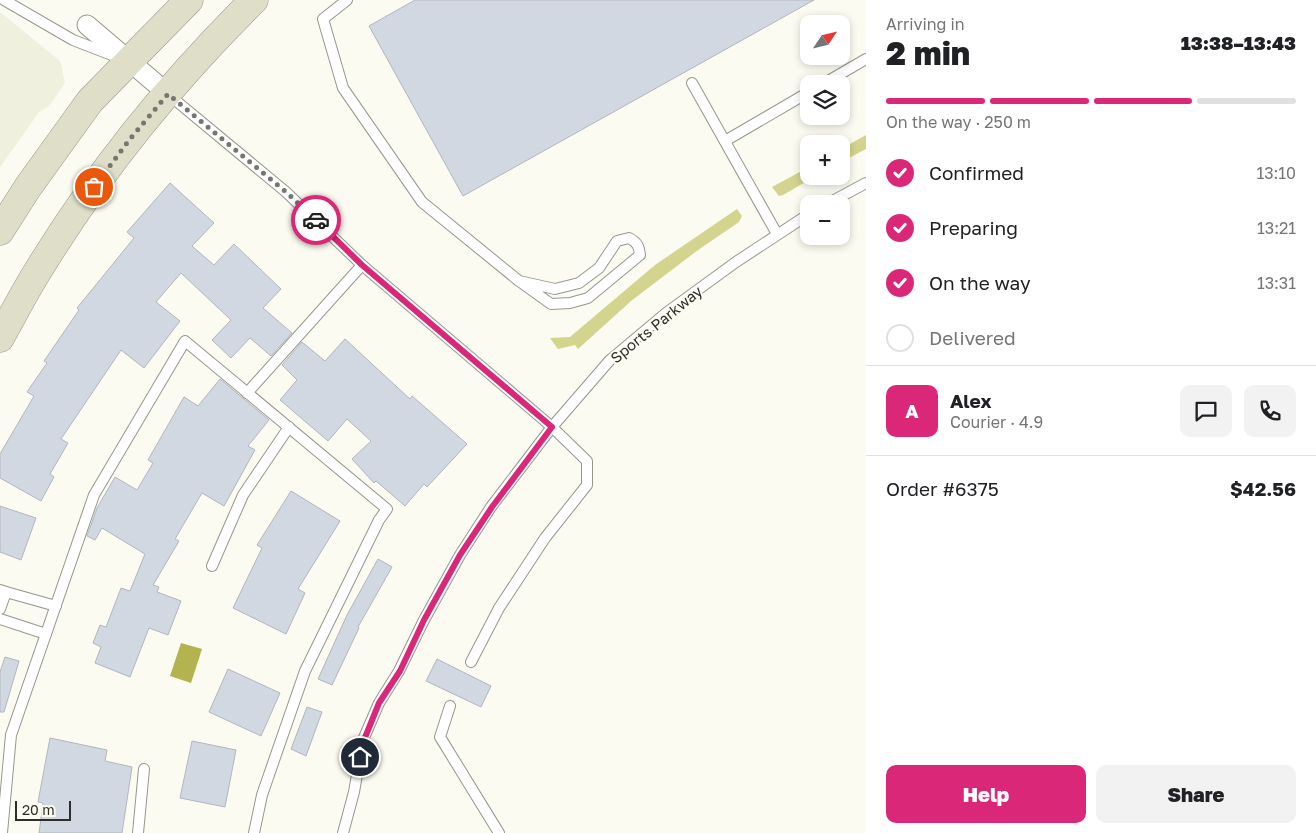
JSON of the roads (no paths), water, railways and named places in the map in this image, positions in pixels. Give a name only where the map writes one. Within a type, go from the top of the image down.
[{"type":"main road","points":[[0,231],[28,187],[90,101],[189,0]]},
{"type":"main road","points":[[0,338],[56,241],[130,139],[224,30],[254,0]]},
{"type":"street","points":[[87,24],[168,94]]},
{"type":"lane","points":[[4,0],[73,40],[130,61]]},
{"type":"lane","points":[[347,0],[323,20],[344,88],[422,202],[518,281],[551,304],[570,303],[588,298],[640,255],[639,247],[629,238],[617,242],[599,268],[579,283],[555,289],[518,281]]},
{"type":"lane","points":[[838,75],[866,59]]},
{"type":"lane","points":[[692,83],[777,234]]},
{"type":"lane","points":[[168,94],[286,192],[362,265],[552,427],[587,461],[587,485],[545,538],[499,608],[471,662]]},
{"type":"lane","points":[[725,142],[800,97]]},
{"type":"lane","points":[[844,195],[866,183]]},
{"type":"lane","name":"Sports Parkway","points":[[342,833],[354,792],[364,740],[379,703],[400,671],[424,620],[460,555],[492,507],[552,427],[610,360],[666,313],[800,220]]},
{"type":"lane","points":[[247,392],[362,265]]},
{"type":"lane","points":[[2,833],[11,735],[94,495],[185,341],[388,509],[379,520],[305,671],[262,795],[254,833]]},
{"type":"lane","points":[[212,566],[244,495],[288,427]]},
{"type":"lane","points":[[0,609],[3,591],[56,606]]},
{"type":"lane","points":[[0,619],[46,634]]},
{"type":"lane","points":[[450,706],[440,738],[499,833]]},
{"type":"lane","points":[[138,833],[144,769]]}]
